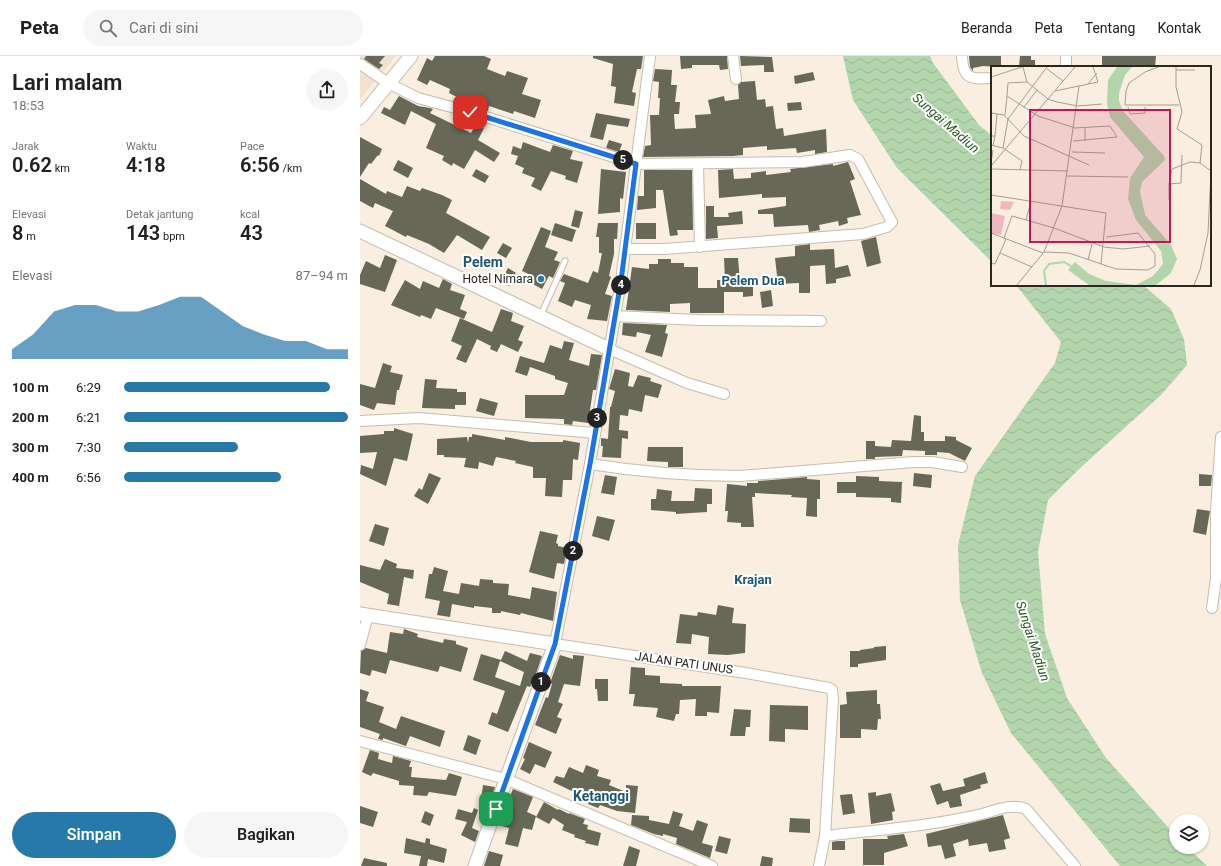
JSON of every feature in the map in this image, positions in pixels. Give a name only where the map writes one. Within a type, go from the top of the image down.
[{"type":"street","points":[[360,118],[411,56]]},
{"type":"street","points":[[475,866],[555,644],[590,464],[626,249],[650,56]]},
{"type":"street","points":[[733,56],[736,79]]},
{"type":"street","points":[[962,56],[962,68],[968,76],[973,79],[991,78]]},
{"type":"street","points":[[360,64],[388,83],[418,98],[470,112],[636,164],[803,162],[850,155],[858,159],[892,222],[887,227],[862,234],[700,247],[626,249]]},
{"type":"street","points":[[698,164],[700,247]]},
{"type":"street","points":[[360,232],[609,349],[687,383],[724,394]]},
{"type":"street","points":[[615,316],[698,320],[821,321]]},
{"type":"street","points":[[360,421],[418,418],[594,433]]},
{"type":"street","points":[[1212,608],[1216,578],[1221,437]]},
{"type":"street","points":[[590,464],[684,475],[713,476],[740,476],[914,462],[932,462],[962,467]]},
{"type":"street","points":[[360,645],[364,614]]},
{"type":"street","name":"JALAN PATI UNUS","points":[[364,614],[515,634],[555,644],[746,672],[829,688],[832,690],[834,698],[825,836],[819,866]]},
{"type":"street","points":[[360,741],[506,779],[712,866]]},
{"type":"street","points":[[825,836],[909,827],[969,817],[1018,806],[1026,809],[1075,866]]},
{"type":"lane","points":[[540,316],[565,261]]},
{"type":"shaded area","points":[[360,56],[396,56],[360,99]]},
{"type":"water","name":"Sungai Madiun","points":[[843,56],[930,56],[933,63],[979,125],[991,135],[991,261],[897,168],[853,100]]},
{"type":"water","name":"Sungai Madiun","points":[[1017,286],[1144,286],[1171,309],[1184,339],[1187,365],[1161,395],[1079,469],[1048,500],[1038,552],[1045,634],[1067,698],[1106,758],[1169,828],[1169,854],[1194,854],[1207,866],[1120,866],[1011,733],[982,673],[960,600],[958,545],[975,476],[1055,363],[1061,342]]},
{"type":"building","points":[[366,56],[385,56],[379,63],[383,65],[379,69],[364,59]]},
{"type":"building","points":[[435,56],[484,56],[491,59],[487,69],[505,76],[507,71],[528,78],[522,94],[541,100],[535,118],[514,111],[513,114],[489,106],[488,111],[476,107],[449,93],[450,89],[430,80],[427,85],[417,80],[427,58],[432,61]]},
{"type":"building","points":[[593,56],[643,56],[641,69],[637,69],[632,92],[636,93],[634,106],[614,103],[616,87],[611,86],[613,64],[593,58]]},
{"type":"building","points":[[680,56],[727,56],[728,69],[720,70],[719,65],[692,65],[692,68],[681,69]]},
{"type":"building","points":[[740,56],[772,57],[774,72],[764,72],[764,65],[741,66]]},
{"type":"building","points":[[969,56],[1001,56],[1001,66],[983,66],[973,68],[973,71],[970,67]]},
{"type":"building","points":[[1020,56],[1031,56],[1031,60],[1035,60],[1035,66],[1019,66]]},
{"type":"building","points":[[1102,56],[1156,56],[1155,66],[1102,66]]},
{"type":"building","points":[[655,69],[672,70],[671,85],[677,85],[675,102],[680,102],[679,114],[674,114],[675,129],[696,128],[695,115],[711,114],[708,100],[724,96],[725,101],[739,99],[738,85],[741,82],[755,81],[757,100],[765,99],[766,107],[773,106],[776,129],[783,128],[784,136],[826,129],[827,152],[815,154],[815,150],[797,153],[796,148],[767,150],[767,146],[743,148],[743,155],[733,156],[643,157],[645,146],[651,145],[650,115],[659,115],[659,82],[653,81]]},
{"type":"building","points":[[813,72],[815,80],[795,84],[794,76]]},
{"type":"building","points":[[399,96],[418,106],[433,109],[430,113],[471,133],[476,124],[484,128],[478,140],[500,153],[494,162],[475,150],[464,169],[453,163],[452,166],[442,160],[444,156],[426,148],[436,124],[411,111],[405,125],[381,113],[384,107],[390,110]]},
{"type":"building","points":[[801,102],[802,110],[788,111],[787,103]]},
{"type":"building","points":[[596,113],[630,119],[628,127],[607,124],[603,140],[590,137]]},
{"type":"building","points":[[360,137],[382,149],[379,156],[378,155],[371,164],[369,163],[360,177]]},
{"type":"building","points":[[609,140],[622,144],[619,152],[606,148]]},
{"type":"building","points":[[523,142],[550,152],[553,145],[573,151],[570,159],[583,162],[577,183],[565,179],[566,176],[551,171],[541,191],[531,186],[535,178],[522,173],[524,168],[515,164],[518,156],[511,154],[513,146],[521,149]]},
{"type":"building","points":[[398,160],[413,168],[408,178],[393,170]]},
{"type":"building","points":[[848,162],[855,179],[850,181],[861,215],[847,218],[848,223],[839,226],[838,221],[819,225],[820,230],[809,232],[808,225],[774,227],[773,214],[758,214],[758,210],[786,206],[786,197],[762,198],[762,194],[719,198],[718,170],[733,169],[734,179],[751,178],[751,173],[766,171],[766,175],[791,172],[790,169],[833,164],[833,166]]},
{"type":"building","points":[[476,169],[489,176],[485,183],[472,176]]},
{"type":"building","points":[[601,169],[626,172],[623,199],[620,198],[620,212],[598,214]]},
{"type":"building","points":[[644,170],[692,170],[693,230],[677,230],[678,235],[670,236],[663,190],[656,190],[656,208],[637,210],[638,196],[644,196]]},
{"type":"building","points":[[360,179],[386,194],[387,191],[402,197],[407,186],[420,191],[422,188],[442,195],[452,200],[446,213],[490,237],[482,250],[457,235],[444,253],[429,244],[407,235],[406,237],[385,226],[393,211],[375,203],[373,208],[360,201]]},
{"type":"building","points":[[706,206],[714,206],[714,217],[729,217],[728,213],[742,211],[743,224],[717,226],[718,238],[706,239]]},
{"type":"building","points":[[575,210],[583,212],[579,228],[571,226]]},
{"type":"building","points":[[555,223],[576,230],[572,242],[551,235]]},
{"type":"building","points":[[598,223],[618,223],[617,239],[614,239],[614,254],[609,276],[611,277],[605,294],[612,296],[607,321],[587,319],[591,305],[575,300],[572,307],[558,301],[565,283],[560,281],[564,274],[588,283],[593,271],[598,273],[602,253],[599,253],[599,237],[596,237]]},
{"type":"building","points":[[636,223],[656,223],[656,239],[636,239]]},
{"type":"building","points":[[541,227],[551,231],[545,247],[558,252],[554,260],[560,262],[553,278],[549,276],[542,289],[529,282],[533,276],[522,271]]},
{"type":"building","points":[[876,237],[881,263],[867,267],[861,241]]},
{"type":"building","points":[[503,243],[512,248],[506,258],[497,253]]},
{"type":"building","points":[[810,244],[810,250],[834,249],[835,268],[848,265],[851,276],[836,279],[836,283],[826,284],[825,265],[810,266],[810,293],[799,293],[799,283],[778,284],[775,258],[795,256],[795,246]]},
{"type":"building","points":[[385,255],[397,260],[385,292],[360,284],[360,275],[366,261],[380,268]]},
{"type":"building","points":[[724,258],[738,258],[740,282],[753,282],[753,296],[743,297],[743,292],[724,292],[724,313],[690,313],[690,303],[670,304],[670,312],[626,310],[632,267],[649,269],[649,264],[658,264],[658,259],[671,259],[671,263],[684,263],[684,267],[698,267],[698,288],[717,288],[717,280],[725,280]]},
{"type":"building","points":[[508,268],[516,273],[509,286],[501,281]]},
{"type":"building","points":[[443,279],[452,284],[450,290],[465,295],[460,309],[467,312],[464,319],[436,308],[431,319],[421,315],[420,317],[391,305],[405,280],[420,289],[423,281],[439,288]]},
{"type":"building","points":[[771,290],[773,306],[762,308],[760,292]]},
{"type":"building","points":[[501,309],[513,313],[511,321],[524,326],[518,340],[523,342],[518,352],[501,344],[497,352],[490,349],[491,346],[477,339],[466,363],[456,359],[462,346],[451,341],[460,318],[492,332]]},
{"type":"building","points":[[623,323],[667,325],[665,333],[668,334],[662,357],[645,352],[651,335],[637,332],[636,337],[622,335]]},
{"type":"building","points":[[564,341],[574,343],[569,360],[589,366],[591,354],[602,355],[596,390],[593,390],[588,423],[573,421],[572,425],[564,424],[564,419],[525,418],[525,395],[564,395],[568,383],[555,379],[555,376],[530,367],[527,376],[515,372],[520,356],[544,363],[550,345],[562,349]]},
{"type":"building","points":[[383,363],[392,366],[390,372],[403,375],[399,390],[397,390],[395,405],[377,403],[374,410],[360,405],[360,384],[375,388]]},
{"type":"building","points":[[615,369],[630,373],[628,386],[633,387],[638,375],[651,378],[650,381],[662,385],[658,398],[645,395],[642,412],[629,409],[628,416],[620,415],[619,430],[628,431],[628,439],[622,438],[621,458],[602,457],[603,446],[601,446],[601,438],[608,439],[610,407],[615,391],[609,389]]},
{"type":"building","points":[[425,379],[437,380],[436,388],[457,389],[457,392],[466,392],[466,405],[455,405],[455,409],[422,408]]},
{"type":"building","points":[[480,398],[498,403],[494,416],[476,411]]},
{"type":"building","points":[[914,415],[921,416],[921,432],[924,432],[924,441],[945,441],[945,436],[956,437],[956,440],[972,448],[965,461],[949,453],[937,452],[937,455],[925,455],[925,451],[903,450],[902,456],[875,457],[875,459],[866,459],[866,441],[875,441],[875,446],[891,447],[892,440],[911,441]]},
{"type":"building","points":[[394,428],[413,434],[407,461],[394,458],[386,486],[360,474],[361,465],[373,469],[377,452],[360,453],[360,436],[384,434],[384,431],[394,431]]},
{"type":"building","points":[[472,434],[505,440],[505,437],[531,442],[563,442],[563,440],[580,443],[578,460],[573,459],[572,480],[563,480],[562,497],[545,496],[546,478],[533,478],[533,467],[515,463],[516,461],[496,457],[493,466],[479,462],[478,469],[464,467],[466,458],[444,457],[444,455],[437,455],[437,439],[467,437],[468,443],[469,437],[472,437]]},
{"type":"building","points":[[648,447],[683,447],[683,467],[668,467],[668,462],[647,461]]},
{"type":"building","points":[[429,473],[441,478],[428,504],[414,496],[419,488],[422,490]]},
{"type":"building","points":[[914,473],[932,475],[931,488],[913,486]]},
{"type":"building","points":[[1199,474],[1212,475],[1211,486],[1199,486]]},
{"type":"building","points":[[605,475],[617,477],[614,495],[601,493]]},
{"type":"building","points":[[856,476],[879,477],[879,481],[902,482],[901,503],[891,502],[891,498],[856,497],[856,493],[837,493],[837,482],[856,482]]},
{"type":"building","points":[[807,477],[807,479],[820,480],[820,499],[817,499],[817,517],[806,516],[807,498],[791,497],[792,495],[755,493],[755,497],[752,497],[754,527],[741,527],[741,523],[727,522],[728,511],[725,511],[727,484],[747,486],[747,483],[758,483],[758,481]]},
{"type":"building","points":[[695,488],[712,489],[712,504],[707,504],[707,512],[676,514],[676,512],[651,510],[651,499],[656,499],[657,489],[672,491],[671,501],[694,501]]},
{"type":"building","points":[[1197,509],[1210,511],[1206,535],[1193,532]]},
{"type":"building","points":[[597,516],[615,520],[609,541],[592,536]]},
{"type":"building","points":[[375,524],[389,528],[384,546],[369,541]]},
{"type":"building","points":[[540,531],[558,535],[556,543],[558,546],[567,548],[564,564],[557,563],[554,579],[529,572]]},
{"type":"building","points":[[385,559],[397,564],[396,568],[414,570],[413,579],[404,577],[399,606],[387,604],[389,594],[360,582],[360,565],[380,570]]},
{"type":"building","points":[[434,567],[448,571],[443,591],[459,594],[461,583],[479,586],[480,579],[493,580],[493,583],[509,584],[508,595],[530,599],[532,587],[557,592],[553,621],[521,613],[520,615],[501,611],[501,613],[492,613],[492,608],[474,606],[474,608],[452,604],[450,617],[437,615],[440,601],[425,598],[429,574],[432,574]]},
{"type":"building","points":[[718,605],[734,608],[732,623],[746,624],[745,653],[728,655],[708,654],[709,637],[692,634],[691,644],[676,643],[680,614],[697,616],[698,612],[716,615]]},
{"type":"building","points":[[404,629],[418,634],[417,637],[443,643],[444,639],[456,641],[456,644],[468,648],[461,672],[440,666],[438,672],[390,660],[386,674],[372,670],[370,676],[360,673],[361,651],[366,648],[387,653],[390,632],[403,634]]},
{"type":"building","points":[[886,646],[886,660],[858,664],[858,667],[850,667],[850,651],[860,651],[874,647]]},
{"type":"building","points":[[505,651],[527,661],[530,653],[542,656],[535,677],[530,687],[527,686],[508,732],[488,724],[492,712],[497,714],[505,691],[473,680],[481,654],[501,660]],"holes":[[[500,661],[524,672],[520,686],[495,677]]]},
{"type":"building","points":[[560,655],[573,659],[573,655],[584,656],[580,686],[564,684],[558,702],[563,704],[557,717],[562,719],[556,734],[535,725],[546,697],[548,698],[552,684],[550,683]]},
{"type":"building","points":[[631,667],[645,668],[645,675],[660,676],[660,683],[682,684],[682,686],[721,686],[719,713],[707,712],[707,716],[695,716],[696,699],[680,700],[679,714],[676,714],[674,721],[656,717],[658,708],[633,706],[635,694],[629,694]]},
{"type":"building","points":[[595,679],[608,679],[608,701],[598,701],[597,689],[595,689]]},
{"type":"building","points":[[360,689],[369,692],[366,701],[384,707],[379,722],[396,729],[401,716],[445,731],[440,747],[410,736],[406,746],[383,738],[383,740],[378,739],[380,734],[360,727]]},
{"type":"building","points":[[877,690],[877,704],[880,704],[881,719],[878,719],[877,730],[861,729],[861,738],[840,738],[840,705],[847,704],[846,692]]},
{"type":"building","points":[[770,705],[808,706],[808,730],[785,729],[785,742],[769,741]]},
{"type":"building","points":[[734,709],[751,710],[750,727],[746,727],[745,736],[730,736]]},
{"type":"building","points":[[468,735],[481,740],[476,755],[463,750]]},
{"type":"building","points":[[529,742],[552,752],[545,768],[535,764],[530,774],[520,769],[525,759],[523,758]]},
{"type":"building","points":[[370,750],[379,753],[378,759],[392,763],[393,756],[411,761],[409,767],[412,767],[411,777],[446,780],[449,773],[462,777],[456,796],[429,792],[427,796],[413,795],[414,786],[399,785],[399,781],[373,773],[371,776],[362,772]]},
{"type":"building","points":[[586,765],[599,770],[597,776],[611,780],[609,785],[626,792],[626,785],[638,786],[635,813],[617,811],[600,805],[598,808],[588,804],[589,801],[575,795],[576,793],[553,782],[556,776],[564,778],[569,767],[583,773]]},
{"type":"building","points":[[985,772],[988,783],[980,785],[981,788],[960,795],[962,806],[950,808],[948,801],[937,805],[930,786],[940,783],[943,791],[965,786],[963,779]]},
{"type":"building","points":[[483,785],[495,787],[490,802],[481,801]]},
{"type":"building","points":[[513,789],[533,797],[527,812],[536,816],[532,830],[523,828],[518,847],[505,844],[509,828],[498,825]]},
{"type":"building","points":[[876,792],[876,796],[891,793],[895,811],[892,812],[893,820],[871,824],[868,793]]},
{"type":"building","points":[[852,794],[855,813],[843,815],[840,795]]},
{"type":"building","points":[[544,802],[558,810],[559,809],[585,819],[583,824],[588,825],[587,829],[601,833],[598,846],[585,843],[586,841],[574,837],[575,835],[562,830],[564,825],[553,818],[549,824],[536,817]]},
{"type":"building","points":[[360,806],[378,812],[373,827],[360,823]]},
{"type":"building","points":[[474,808],[478,810],[472,828],[479,831],[475,842],[461,835],[467,822],[455,819],[458,809],[472,813]]},
{"type":"building","points":[[425,811],[434,815],[430,826],[421,822]]},
{"type":"building","points":[[673,811],[683,814],[679,826],[693,831],[697,820],[708,824],[702,843],[713,846],[710,858],[676,844],[677,838],[663,834],[663,836],[654,834],[631,825],[632,815],[649,816],[649,820],[669,824]]},
{"type":"building","points":[[1003,815],[1010,838],[1004,840],[1006,849],[989,852],[987,843],[969,846],[968,839],[953,844],[956,856],[945,859],[941,845],[928,847],[926,834]]},
{"type":"building","points":[[790,818],[810,819],[810,833],[789,832]]},
{"type":"building","points":[[904,834],[908,846],[884,853],[884,865],[863,865],[863,839],[888,839],[887,836]]},
{"type":"building","points":[[719,836],[731,839],[727,854],[715,851]]},
{"type":"building","points":[[406,838],[425,843],[426,838],[430,839],[430,844],[447,849],[444,863],[428,859],[427,866],[419,866],[421,856],[404,853]]},
{"type":"building","points":[[845,841],[845,850],[832,850],[832,842]]},
{"type":"building","points":[[629,846],[640,850],[636,866],[623,866]]},
{"type":"building","points":[[489,851],[503,855],[500,866],[484,866]]},
{"type":"building","points":[[762,856],[773,858],[772,866],[760,866]]},
{"type":"building","points":[[364,858],[387,863],[387,866],[361,866]]},
{"type":"place","name":"Hotel Nimara","points":[[541,279]]},
{"type":"district","name":"Pelem","points":[[483,262]]},
{"type":"district","name":"Pelem Dua","points":[[753,280]]},
{"type":"district","name":"Krajan","points":[[753,579]]},
{"type":"district","name":"Ketanggi","points":[[601,796]]},
{"type":"route","points":[[470,112],[636,164],[621,281],[594,433],[590,464],[555,644],[496,809]]}]
